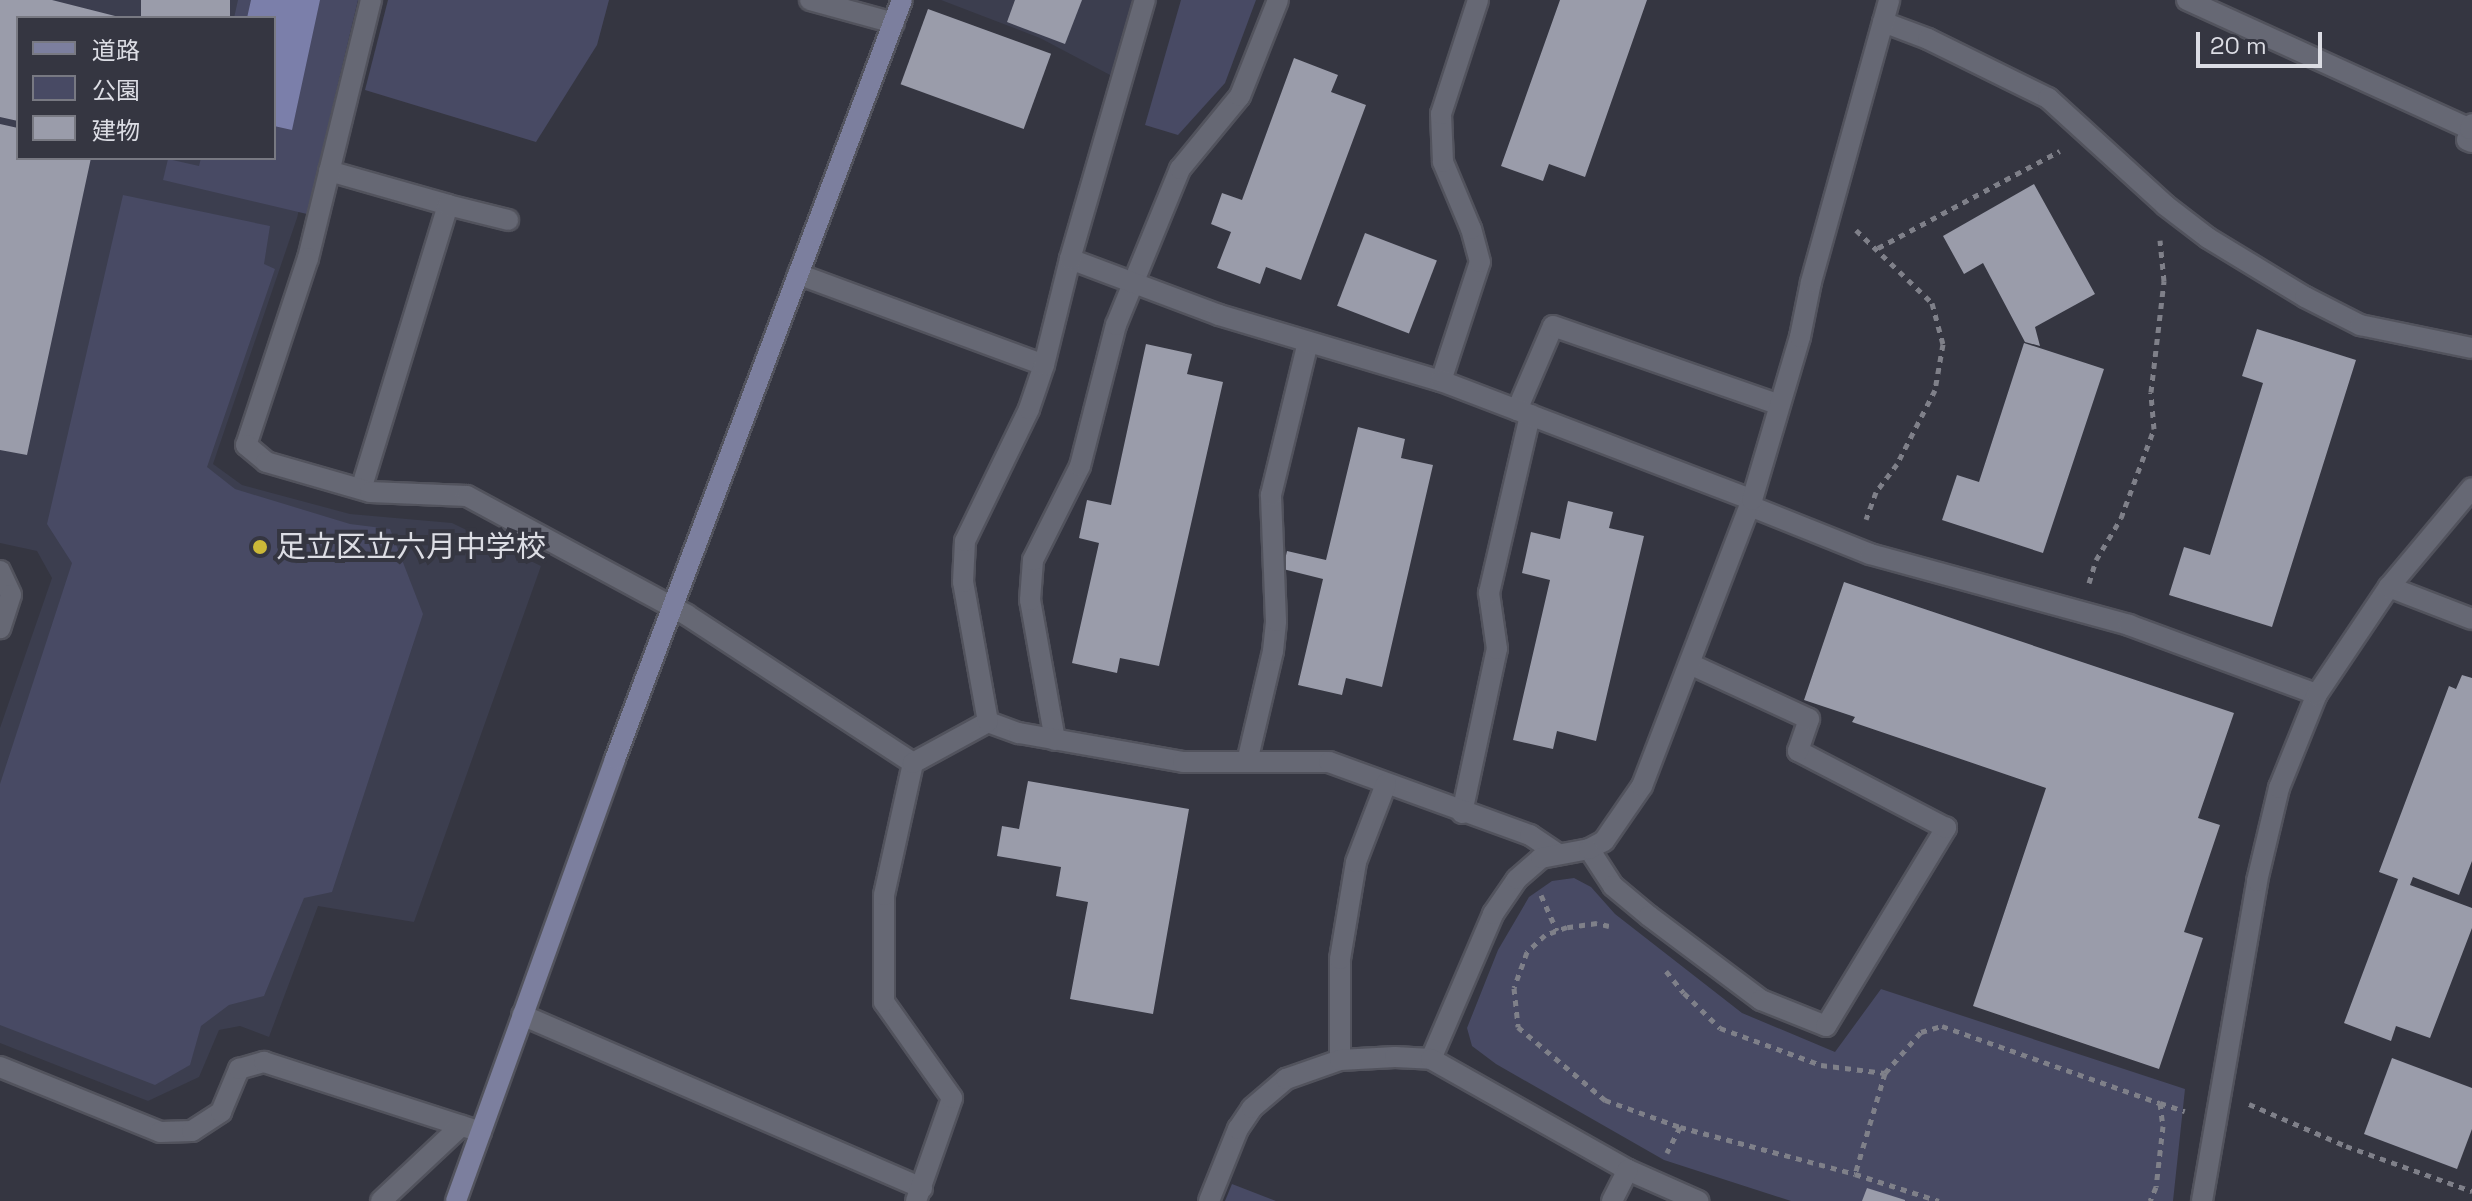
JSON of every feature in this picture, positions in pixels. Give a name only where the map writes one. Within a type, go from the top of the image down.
[{"type":"street","points":[[371,0],[308,258],[246,445],[266,462],[361,489],[467,496],[673,607],[913,763]]},
{"type":"street","points":[[810,0],[894,23]]},
{"type":"street","points":[[456,1201],[471,1129],[522,1015],[902,0]]},
{"type":"street","points":[[988,722],[963,582],[965,541],[1029,409],[1044,365],[1070,259],[1145,0]]},
{"type":"street","points":[[1055,740],[1030,600],[1029,576],[1033,560],[1088,444],[1116,325],[1180,169],[1240,96],[1278,0]]},
{"type":"street","points":[[1441,381],[1480,262],[1471,229],[1443,162],[1441,114],[1478,0]]},
{"type":"street","points":[[1431,1059],[1493,914],[1517,879],[1541,858],[1589,849],[1604,841],[1642,786],[1751,503],[1800,337],[1830,209],[1889,0]]},
{"type":"street","points":[[2187,0],[2471,132]]},
{"type":"street","points":[[1883,22],[1928,39],[2048,98],[2165,205],[2232,253],[2305,297],[2360,325],[2472,348]]},
{"type":"street","points":[[329,171],[508,220]]},
{"type":"street","points":[[361,489],[448,205]]},
{"type":"street","points":[[1070,259],[1219,315],[1441,381],[1751,503],[1854,548],[2081,611],[2317,694]]},
{"type":"street","points":[[798,274],[1044,365]]},
{"type":"street","points":[[1462,813],[1497,649],[1489,593],[1524,412],[1553,326],[1780,405]]},
{"type":"street","points":[[1247,762],[1273,651],[1276,621],[1271,495],[1308,342]]},
{"type":"street","points":[[2202,1201],[2257,881],[2279,788],[2317,694],[2389,587],[2472,488]]},
{"type":"street","points":[[0,571],[11,595],[0,628]]},
{"type":"street","points":[[2389,587],[2472,619]]},
{"type":"street","points":[[1589,849],[1613,886],[1761,1000],[1826,1026],[1946,828],[1798,751],[1809,719],[1690,664]]},
{"type":"street","points":[[522,1015],[919,1194],[952,1098],[884,1002],[884,895],[913,763],[988,722],[1019,733],[1183,762],[1329,762],[1462,813],[1530,835],[1558,854]]},
{"type":"street","points":[[1340,1060],[1340,959],[1356,862],[1386,784]]},
{"type":"street","points":[[1209,1201],[1238,1129],[1252,1108],[1286,1079],[1340,1060],[1431,1059],[1628,1170],[1698,1201]]},
{"type":"street","points":[[0,1067],[160,1132],[192,1131],[221,1112],[239,1069],[264,1062],[471,1129]]},
{"type":"street","points":[[381,1201],[471,1129]]},
{"type":"street","points":[[1612,1201],[1628,1170]]},
{"type":"path","points":[[1878,248],[2070,145]]},
{"type":"path","points":[[2081,611],[2096,560],[2121,518],[2154,429],[2151,392],[2164,281],[2159,247],[2165,205]]},
{"type":"path","points":[[1830,209],[1878,248],[1932,303],[1943,344],[1935,390],[1897,464],[1876,492],[1854,548]]},
{"type":"path","points":[[1538,887],[1557,931]]},
{"type":"path","points":[[1855,1174],[1885,1073]]},
{"type":"path","points":[[2160,1103],[2196,1114]]},
{"type":"path","points":[[2246,1103],[2346,1146],[2472,1191]]},
{"type":"path","points":[[1680,1127],[1855,1174],[1939,1201]]},
{"type":"shaded area","name":"足立区立六月中学校","points":[[0,0],[351,0],[297,218],[213,464],[242,485],[350,514],[452,523],[541,566],[414,922],[318,906],[269,1037],[240,1026],[219,1030],[199,1077],[148,1101],[0,1043],[0,728],[52,578],[37,551],[0,543]]},
{"type":"shaded area","points":[[251,0],[320,0],[292,130],[276,126],[276,16],[247,16]]},
{"type":"shaded area","points":[[941,0],[1134,0],[1112,76],[1040,38]]},
{"type":"green space","points":[[238,0],[358,0],[307,214],[163,180],[168,160],[199,166],[200,160],[276,160],[276,16],[234,16]]},
{"type":"green space","points":[[388,0],[609,0],[597,45],[536,142],[365,90]]},
{"type":"green space","points":[[1181,0],[1256,0],[1225,83],[1178,135],[1145,125]]},
{"type":"green space","name":"足立区立六月中学校","points":[[123,195],[270,226],[264,264],[275,269],[207,467],[235,489],[350,524],[390,529],[423,614],[332,892],[304,898],[264,996],[229,1005],[201,1026],[190,1065],[155,1085],[0,1025],[0,784],[72,563],[47,524]]},
{"type":"green space","points":[[1574,878],[1591,887],[1615,914],[1742,1013],[1835,1052],[1881,989],[2185,1089],[2173,1201],[1791,1201],[1664,1160],[1496,1064],[1472,1046],[1467,1028],[1498,950],[1529,897],[1552,881]]},
{"type":"green space","points":[[1232,1184],[1276,1201],[1225,1201]]},
{"type":"building","points":[[0,0],[52,0],[115,16],[16,16],[16,121],[0,117]]},
{"type":"building","points":[[141,0],[230,0],[230,16],[141,16]]},
{"type":"building","points":[[1015,0],[1082,0],[1065,44],[1007,22]]},
{"type":"building","points":[[1560,0],[1647,0],[1585,177],[1549,164],[1543,181],[1501,166]]},
{"type":"building","points":[[928,9],[1051,54],[1024,129],[901,84]]},
{"type":"building","points":[[1294,58],[1338,75],[1331,92],[1366,105],[1301,280],[1266,267],[1260,284],[1217,268],[1231,232],[1211,224],[1222,193],[1242,200]]},
{"type":"building","points":[[0,124],[16,128],[16,160],[91,160],[27,455],[0,450]]},
{"type":"building","points":[[2034,184],[2095,294],[2035,327],[2040,346],[2025,342],[1983,263],[1964,274],[1943,236]]},
{"type":"building","points":[[1365,233],[1437,261],[1409,333],[1337,306]]},
{"type":"building","points":[[2257,329],[2356,360],[2272,627],[2169,595],[2184,547],[2210,555],[2263,383],[2242,376]]},
{"type":"building","points":[[2024,343],[2104,369],[2043,553],[1942,520],[1957,475],[1979,482]]},
{"type":"building","points":[[1146,344],[1192,354],[1187,374],[1223,382],[1159,666],[1120,658],[1117,673],[1072,663],[1099,543],[1079,538],[1087,500],[1111,505]]},
{"type":"building","points":[[1358,427],[1405,439],[1401,458],[1433,465],[1382,687],[1346,678],[1342,695],[1298,685],[1323,579],[1283,569],[1287,551],[1326,560]]},
{"type":"building","points":[[1568,501],[1613,512],[1609,528],[1644,536],[1596,741],[1557,731],[1553,749],[1513,740],[1550,580],[1522,573],[1531,532],[1560,539]]},
{"type":"building","points":[[1844,582],[2234,713],[2198,818],[2220,825],[2184,932],[2203,938],[2159,1069],[1973,1006],[2046,788],[1852,722],[1855,717],[1804,700]]},
{"type":"building","points":[[2462,675],[2472,678],[2472,861],[2459,895],[2413,877],[2410,885],[2472,908],[2472,928],[2430,1038],[2396,1026],[2391,1041],[2344,1023],[2398,879],[2379,872],[2449,686],[2456,689]]},
{"type":"building","points":[[1028,781],[1189,809],[1153,1014],[1070,999],[1088,902],[1056,896],[1061,867],[997,856],[1002,826],[1019,829]]},
{"type":"building","points":[[2392,1058],[2472,1088],[2472,1129],[2457,1169],[2364,1134]]},
{"type":"building","points":[[1867,1188],[1905,1200],[1905,1201],[1862,1201]]},
{"type":"place","name":"足立区立六月中学校","points":[[260,547]]}]
